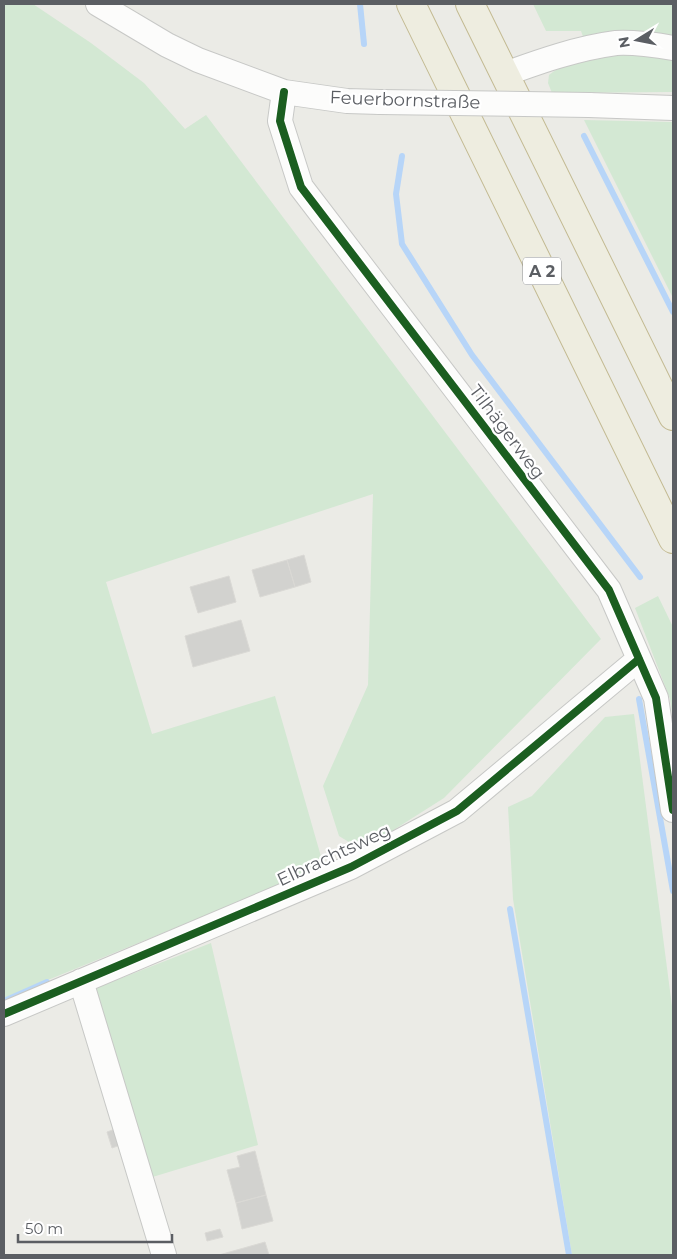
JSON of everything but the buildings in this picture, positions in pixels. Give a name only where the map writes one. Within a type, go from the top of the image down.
[{"type":"highway","name":"A 2","points":[[411,4],[673,538]]},
{"type":"highway","points":[[470,4],[673,416]]},
{"type":"street","name":"Feuerbornstraße","points":[[98,4],[167,45],[198,60],[284,92],[347,101],[673,108]]},
{"type":"street","points":[[505,74],[564,54],[617,43],[660,45],[673,48]]},
{"type":"street","name":"Tilhägerweg","points":[[284,92],[280,122],[301,187],[609,590],[656,698],[673,810]]},
{"type":"street","name":"Elbrachtsweg","points":[[4,1014],[351,867],[457,811],[639,659]]},
{"type":"street","points":[[81,981],[164,1255]]},
{"type":"green space","points":[[4,4],[33,4],[91,43],[144,83],[185,129],[206,115],[601,639],[444,798],[362,850],[339,836],[323,786],[368,685],[373,494],[106,582],[152,734],[275,696],[324,867],[4,998]]},
{"type":"green space","points":[[533,4],[673,4],[673,92],[552,93],[548,83],[549,75],[563,67],[591,59],[581,31],[546,31]]},
{"type":"green space","points":[[584,120],[673,122],[673,298]]},
{"type":"green space","points":[[658,596],[673,627],[673,720],[670,699],[635,608]]},
{"type":"green space","points":[[634,714],[673,1014],[673,1255],[572,1255],[513,899],[508,807],[532,796],[605,717]]},
{"type":"green space","points":[[211,943],[258,1145],[146,1179],[91,990]]},
{"type":"waterway","points":[[360,4],[364,44]]},
{"type":"waterway","points":[[584,136],[673,312]]},
{"type":"waterway","points":[[402,156],[396,194],[402,244],[472,355],[640,577]]},
{"type":"waterway","points":[[639,699],[673,891]]},
{"type":"waterway","points":[[510,909],[569,1255]]},
{"type":"waterway","points":[[4,1001],[47,982]]},
{"type":"cycle path","points":[[284,92],[280,121],[301,187],[609,590],[656,698],[673,810]]},
{"type":"cycle path","points":[[4,1014],[351,867],[457,811],[639,659]]}]
